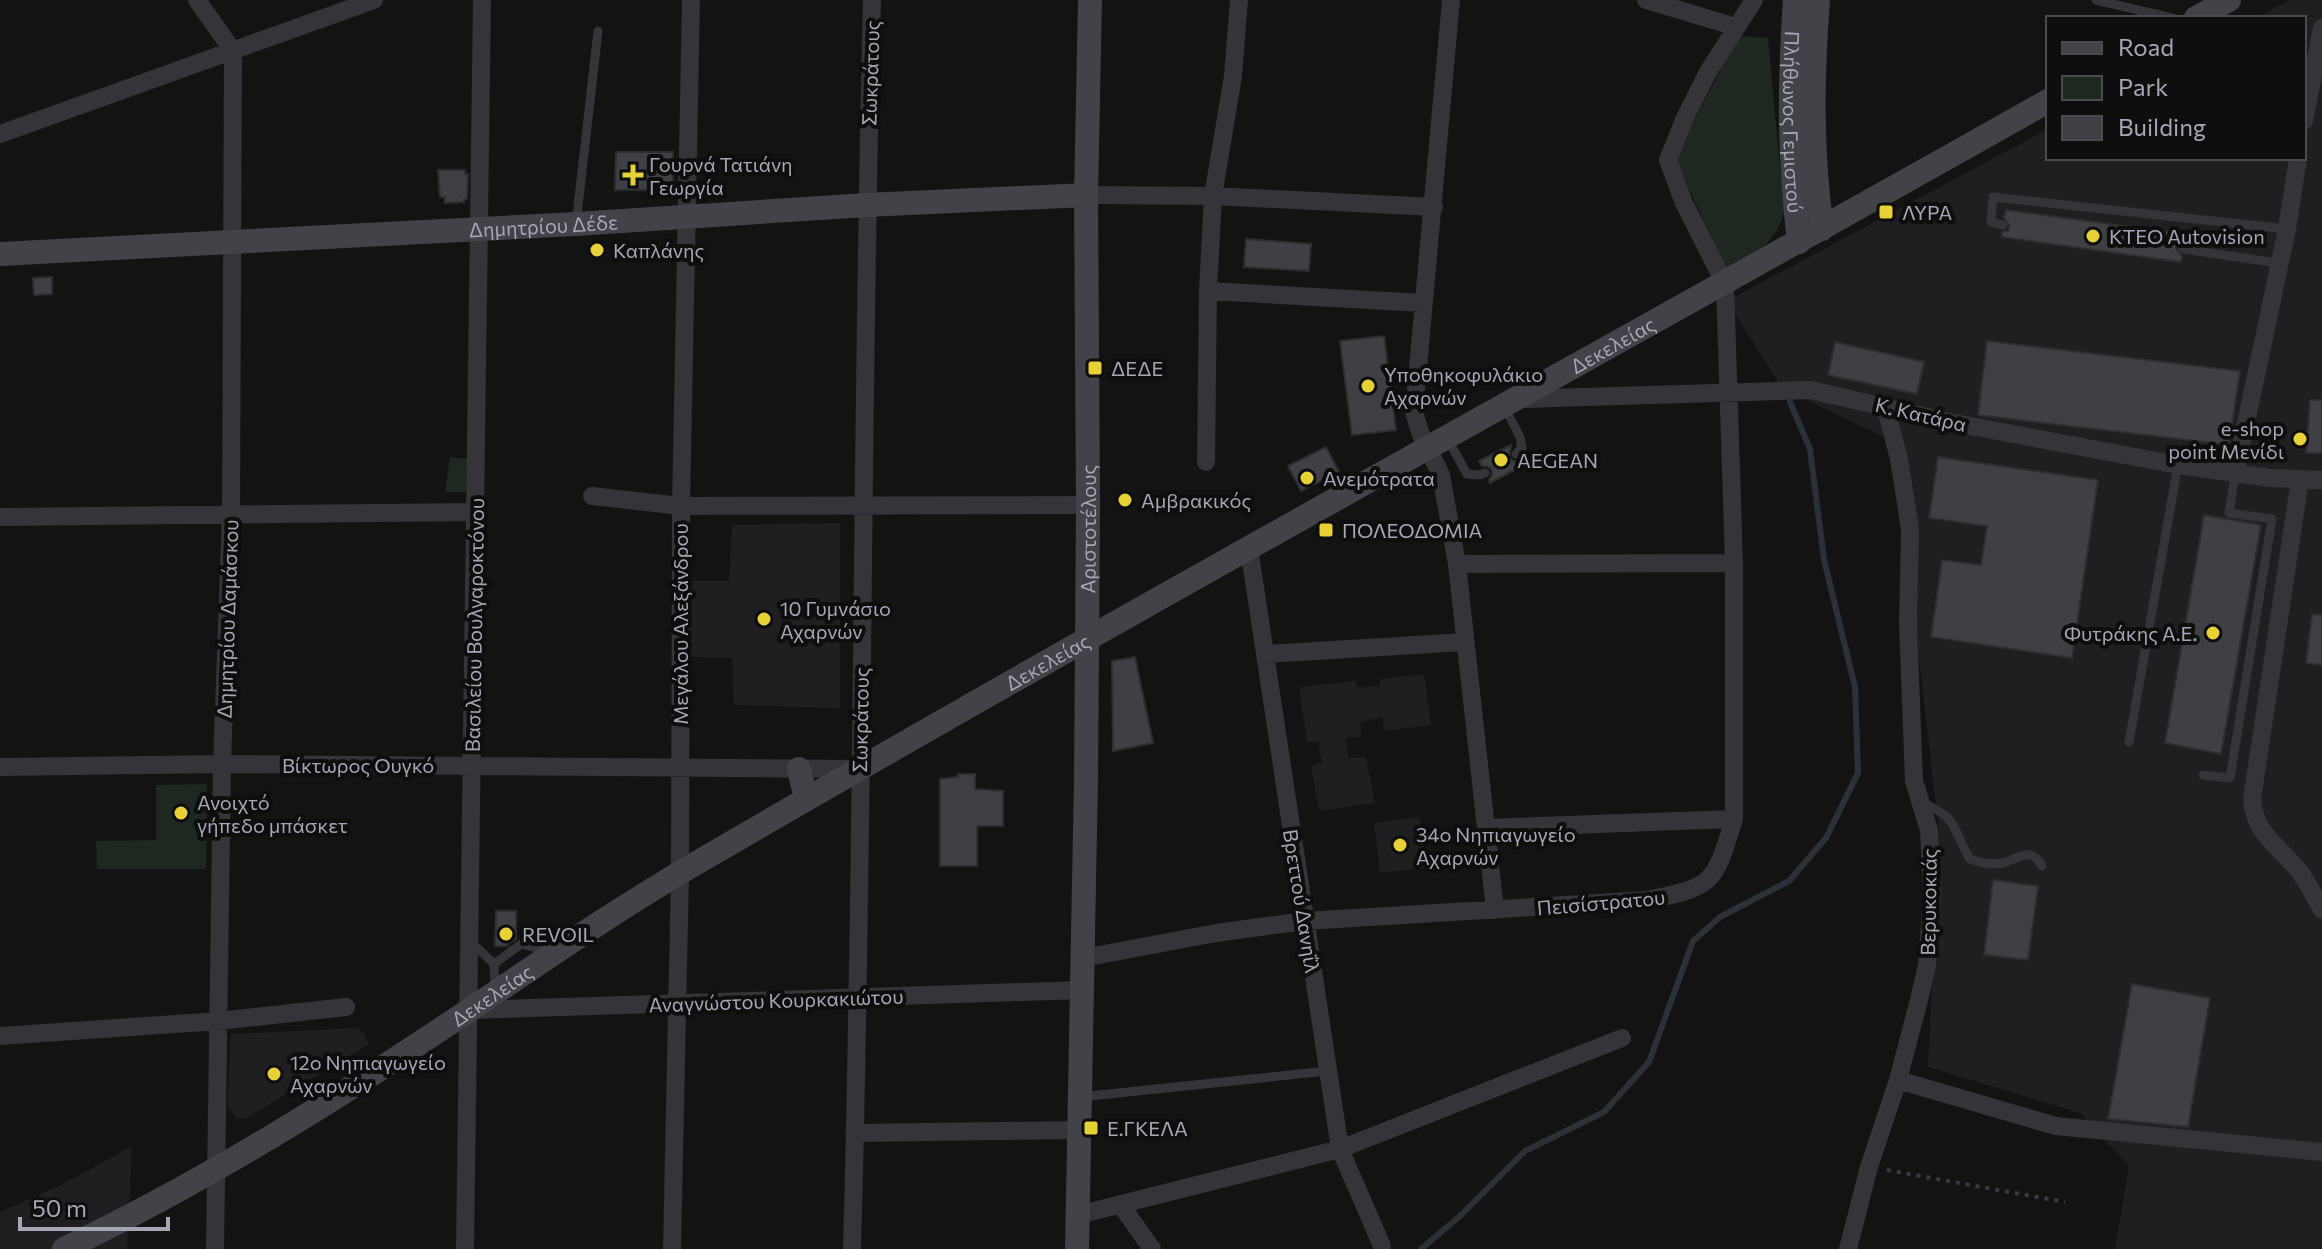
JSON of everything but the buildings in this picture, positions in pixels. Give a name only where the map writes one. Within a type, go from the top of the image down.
[{"type":"street","points":[[197,0],[233,51]]},
{"type":"street","points":[[0,134],[374,0]]},
{"type":"street","name":"Βασιλείου Βουλγαροκτόνου","points":[[465,1249],[482,0]]},
{"type":"street","name":"Μεγάλου Αλεξάνδρου","points":[[672,1249],[691,0]]},
{"type":"street","name":"Σωκράτους","points":[[852,1249],[866,205],[872,0]]},
{"type":"street","name":"Αριστοτέλους","points":[[1077,1249],[1087,638],[1086,195],[1090,0]]},
{"type":"street","points":[[1206,462],[1208,291],[1213,196],[1233,76],[1239,0]]},
{"type":"street","points":[[1451,0],[1414,412],[1420,432],[1438,443],[1457,564],[1495,910]]},
{"type":"street","points":[[1646,0],[1736,27]]},
{"type":"street","points":[[1725,284],[1684,203],[1668,160],[1708,72],[1754,0]]},
{"type":"street","name":"Πλήθωνος Γεμιστού","points":[[1795,0],[1789,110],[1792,183],[1799,242]]},
{"type":"street","name":"Πλήθωνος Γεμιστού","points":[[1818,0],[1811,110],[1815,182],[1822,229]]},
{"type":"street","points":[[2200,16],[2229,0]]},
{"type":"street","points":[[2306,111],[2322,28]]},
{"type":"street","name":"Δημητρίου Δαμάσκου","points":[[215,1249],[222,764],[231,513],[233,51]]},
{"type":"street","name":"Δεκελείας","points":[[64,1249],[279,1133],[469,1010],[552,952],[806,799],[1087,638],[2046,102]]},
{"type":"street","points":[[2235,475],[2287,229],[2298,160]]},
{"type":"street","points":[[1086,195],[1213,196],[1434,207]]},
{"type":"street","name":"Δημητρίου Δέδε","points":[[0,254],[1086,195]]},
{"type":"street","name":"Πεισίστρατου","points":[[1083,958],[1216,933],[1305,921],[1647,900],[1694,891],[1710,879],[1723,853],[1734,819],[1734,563],[1725,284]]},
{"type":"street","points":[[1208,291],[1423,303]]},
{"type":"street","name":"Κ. Κατάρα","points":[[1511,402],[1811,390],[1944,421],[2178,465],[2235,475],[2322,480]]},
{"type":"street","name":"Βερυκοκιάς","points":[[1848,1249],[1869,1167],[1898,1080],[1927,965],[1932,896],[1929,830],[1914,781],[1908,623],[1910,529],[1899,459],[1885,405]]},
{"type":"street","points":[[2300,479],[2252,799],[2253,814],[2261,832],[2301,874],[2322,910]]},
{"type":"street","points":[[592,496],[681,506],[1088,505]]},
{"type":"street","points":[[0,517],[476,512]]},
{"type":"street","name":"Βρεττού Δανηΐλ","points":[[1249,548],[1340,1149],[1382,1246]]},
{"type":"street","points":[[1457,564],[1734,563]]},
{"type":"street","points":[[1266,654],[1464,642]]},
{"type":"street","name":"Βίκτωρος Ουγκό","points":[[0,767],[222,764],[860,769]]},
{"type":"street","points":[[799,769],[806,799]]},
{"type":"street","points":[[1486,828],[1734,819]]},
{"type":"street","name":"Αναγνώστου Κουρκακιώτου","points":[[469,1010],[1083,990]]},
{"type":"street","points":[[0,1036],[219,1021],[346,1007]]},
{"type":"street","points":[[1078,1215],[1340,1149],[1622,1038]]},
{"type":"street","points":[[1898,1080],[2056,1126],[2322,1152]]},
{"type":"street","points":[[855,1133],[1080,1130]]},
{"type":"street","points":[[1121,1205],[1152,1249]]},
{"type":"lane","points":[[2096,0],[2164,16]]},
{"type":"lane","points":[[576,224],[598,31]]},
{"type":"lane","points":[[2003,225],[1991,222],[1993,197],[2287,229]]},
{"type":"lane","points":[[2183,249],[2278,263]]},
{"type":"lane","points":[[1511,402],[1522,448],[1516,454]]},
{"type":"lane","points":[[1438,443],[1467,474],[1485,473]]},
{"type":"lane","points":[[2129,742],[2178,465]]},
{"type":"lane","points":[[2203,775],[2230,778],[2272,519],[2229,513],[2235,475]]},
{"type":"lane","points":[[1920,802],[1941,811],[1953,822],[1970,859],[1986,865],[2006,862],[2029,853],[2037,857],[2042,866]]},
{"type":"lane","points":[[470,941],[494,964],[495,992]]},
{"type":"lane","points":[[494,964],[521,944],[552,952]]},
{"type":"lane","points":[[1080,1097],[1328,1071]]},
{"type":"path","points":[[1869,1167],[2065,1202]]},
{"type":"shaded area","points":[[2289,0],[2322,0],[2322,1249],[2115,1249],[2129,1166],[2080,1113],[1928,1067],[1939,831],[1894,442],[1782,388],[1727,301],[2046,130],[2046,160],[2306,160],[2306,16],[2260,16]]},
{"type":"shaded area","name":"10 Γυμνάσιο Αχαρνών","points":[[840,523],[840,708],[734,705],[732,658],[688,657],[690,581],[729,581],[732,525]]},
{"type":"shaded area","points":[[1424,674],[1431,725],[1385,731],[1382,717],[1360,722],[1361,737],[1345,738],[1349,758],[1366,757],[1375,803],[1319,811],[1311,767],[1322,762],[1318,742],[1307,742],[1299,687],[1355,681],[1358,688],[1380,685],[1380,679]]},
{"type":"shaded area","name":"34o Νηπιαγωγείο Αχαρνών","points":[[1420,817],[1426,868],[1380,873],[1374,823]]},
{"type":"shaded area","name":"12ο Νηπιαγωγείο Αχαρνών","points":[[357,1028],[364,1033],[369,1044],[245,1119],[237,1119],[227,1105],[231,1034]]},
{"type":"shaded area","points":[[132,1146],[127,1249],[0,1249],[0,1212],[61,1185]]},
{"type":"green space","points":[[1738,36],[1768,38],[1784,211],[1770,241],[1755,254],[1726,270],[1675,158]]},
{"type":"green space","points":[[450,457],[468,459],[468,492],[445,492]]},
{"type":"green space","name":"Ανοιχτό γήπεδο μπάσκετ","points":[[207,784],[206,869],[97,869],[96,841],[156,840],[156,785]]},
{"type":"waterway","points":[[1421,1249],[1460,1216],[1525,1151],[1604,1112],[1649,1062],[1693,941],[1720,917],[1789,881],[1826,838],[1858,773],[1855,687],[1824,560],[1810,449],[1790,402]]},
{"type":"place","name":"Γουρνά Τατιάνη Γεωργία","points":[[633,175]]},
{"type":"place","name":"ΛΥΡΑ","points":[[1886,212]]},
{"type":"place","name":"ΚΤΕΟ Autovision","points":[[2093,236]]},
{"type":"place","name":"Καπλάνης","points":[[597,250]]},
{"type":"place","name":"ΔΕΔΕ","points":[[1095,368]]},
{"type":"place","name":"Υποθηκοφυλάκιο Αχαρνών","points":[[1368,386]]},
{"type":"place","name":"e-shop point Μενίδι","points":[[2300,439]]},
{"type":"place","name":"AEGEAN","points":[[1501,460]]},
{"type":"place","name":"Ανεμότρατα","points":[[1307,478]]},
{"type":"place","name":"Αμβρακικός","points":[[1125,500]]},
{"type":"place","name":"ΠΟΛΕΟΔΟΜΙΑ","points":[[1326,530]]},
{"type":"place","name":"10 Γυμνάσιο Αχαρνών","points":[[764,619]]},
{"type":"place","name":"Φυτράκης Α.Ε.","points":[[2213,633]]},
{"type":"place","name":"Ανοιχτό γήπεδο μπάσκετ","points":[[181,813]]},
{"type":"place","name":"34o Νηπιαγωγείο Αχαρνών","points":[[1400,845]]},
{"type":"place","name":"REVOIL","points":[[506,934]]},
{"type":"place","name":"12ο Νηπιαγωγείο Αχαρνών","points":[[274,1074]]},
{"type":"place","name":"Ε.ΓΚΕΛΑ","points":[[1091,1128]]}]
